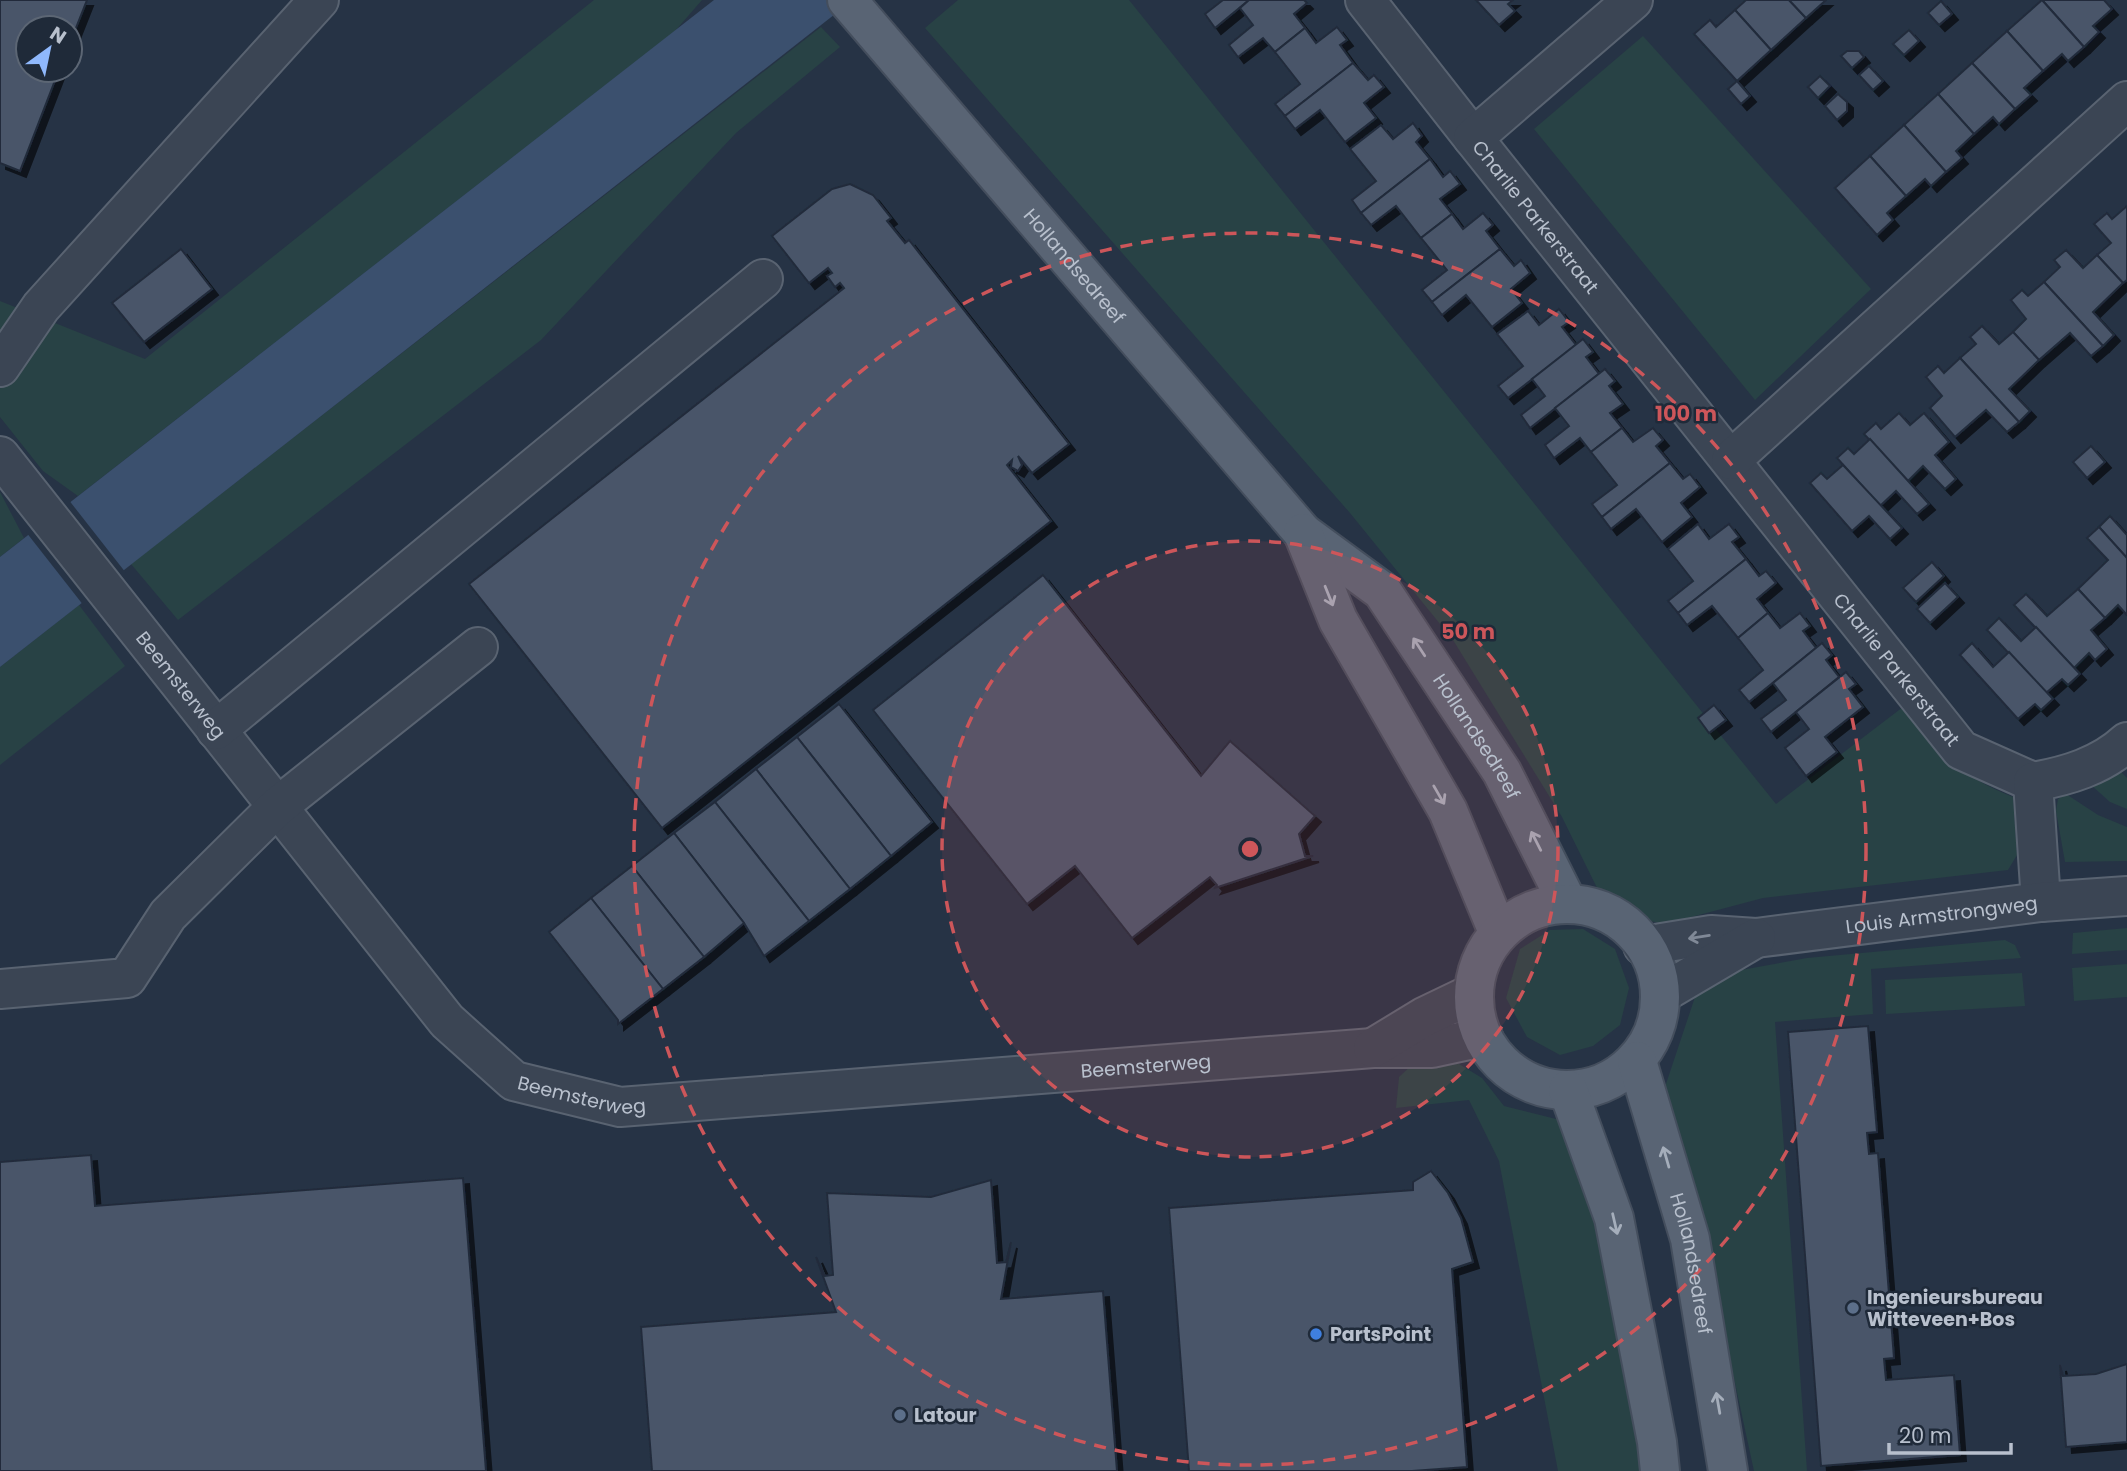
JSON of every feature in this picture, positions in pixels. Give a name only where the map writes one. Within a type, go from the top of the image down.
[{"type":"main road","name":"Hollandsedreef","points":[[847,0],[1303,533],[1382,591],[1502,772],[1567,902]]},
{"type":"main road","name":"Hollandsedreef","points":[[1303,533],[1338,620],[1448,811],[1498,932]]},
{"type":"main road","points":[[1567,902],[1604,910],[1635,931],[1657,969],[1661,994],[1655,1030],[1637,1061],[1608,1081],[1568,1090],[1536,1085],[1511,1072],[1490,1051],[1477,1023],[1474,993],[1480,960],[1498,932],[1528,911],[1567,902]]},
{"type":"main road","name":"Hollandsedreef","points":[[1637,1061],[1690,1239],[1728,1471]]},
{"type":"main road","points":[[1568,1090],[1614,1218],[1657,1442],[1660,1471]]},
{"type":"street","points":[[0,367],[41,307],[319,0]]},
{"type":"street","points":[[1365,0],[1474,138]]},
{"type":"street","name":"Charlie Parkerstraat","points":[[1633,0],[1474,138],[1961,750],[2033,782]]},
{"type":"street","points":[[1731,460],[2127,101]]},
{"type":"street","points":[[216,730],[763,279]]},
{"type":"street","name":"Beemsterweg","points":[[0,456],[447,1021],[514,1081],[620,1107],[1373,1048],[1432,1048],[1483,1037]]},
{"type":"street","points":[[0,989],[127,978],[168,915],[277,807],[478,647]]},
{"type":"street","points":[[2041,902],[2033,782],[2065,776],[2113,755],[2127,742]]},
{"type":"street","name":"Louis Armstrongweg","points":[[1643,946],[1711,935],[1756,938],[2041,902],[2127,896]]},
{"type":"street","name":"Louis Armstrongweg","points":[[1661,994],[1756,938]]},
{"type":"street","name":"Beemsterweg","points":[[1373,1048],[1424,1017],[1474,993]]},
{"type":"green space","points":[[594,0],[702,0],[675,31],[78,496],[43,471],[0,417],[0,301],[145,359]]},
{"type":"green space","points":[[958,0],[1129,0],[1776,804],[1903,707],[1939,750],[1963,771],[2013,797],[2017,855],[2008,870],[1763,898],[1665,924],[1630,917],[1600,894],[1562,817],[1453,640],[1350,513],[925,28]]},
{"type":"green space","points":[[821,27],[840,47],[736,133],[541,340],[178,620],[131,564]]},
{"type":"green space","points":[[1643,36],[1871,289],[1755,400],[1534,129]]},
{"type":"green space","points":[[0,492],[24,538],[0,557]]},
{"type":"green space","points":[[79,605],[125,666],[0,765],[0,667]]},
{"type":"green space","points":[[2120,771],[2127,778],[2127,809],[2110,802],[2090,784]]},
{"type":"green space","points":[[2066,794],[2098,815],[2127,827],[2127,861],[2065,862],[2056,811],[2058,799]]},
{"type":"green space","points":[[2127,928],[2127,950],[2072,954],[2073,933]]},
{"type":"green space","points":[[1583,929],[1615,949],[1629,988],[1620,1025],[1593,1046],[1560,1055],[1527,1037],[1506,998],[1520,949],[1550,930]]},
{"type":"green space","points":[[2005,940],[2015,945],[2021,958],[1871,969],[1873,1014],[1775,1022],[1807,1471],[1754,1471],[1698,1212],[1664,1090],[1695,997],[1730,972],[1807,958]]},
{"type":"green space","points":[[2127,964],[2127,997],[2074,1001],[2072,968]]},
{"type":"green space","points":[[2022,973],[2025,1006],[1886,1014],[1885,980]]},
{"type":"green space","points":[[1413,1064],[1459,1064],[1482,1078],[1504,1106],[1564,1121],[1593,1201],[1638,1420],[1642,1471],[1558,1471],[1499,1161],[1469,1100],[1396,1108],[1399,1077]]},
{"type":"water","points":[[714,0],[853,0],[0,667],[0,557]]},
{"type":"pier","points":[[68,499],[126,573],[84,606],[26,532]]},
{"type":"building","points":[[0,0],[87,0],[81,14],[14,14],[14,84],[54,84],[20,171],[0,163]]},
{"type":"building","points":[[1223,0],[1249,0],[1215,28],[1205,14]]},
{"type":"building","points":[[1249,0],[1304,0],[1307,3],[1294,14],[1305,28],[1275,52],[1263,38],[1238,57],[1229,45],[1253,25],[1240,8]]},
{"type":"building","points":[[1476,0],[1513,0],[1508,4],[1515,11],[1499,25]]},
{"type":"building","points":[[1746,0],[1789,0],[1806,18],[1771,50],[1735,10]]},
{"type":"building","points":[[1789,0],[1826,0],[1806,18]]},
{"type":"building","points":[[2042,0],[2104,0],[2112,9],[2093,26],[2099,32],[2084,47]]},
{"type":"building","points":[[2042,0],[2084,47],[2068,61],[2062,54],[2043,71],[2007,31]]},
{"type":"building","points":[[1941,1],[1952,14],[1939,25],[1928,13]]},
{"type":"building","points":[[1735,10],[1771,50],[1737,81],[1694,34],[1710,20],[1716,27]]},
{"type":"building","points":[[1337,27],[1347,40],[1340,45],[1353,63],[1285,116],[1275,104],[1300,84],[1275,52],[1305,28],[1316,43]]},
{"type":"building","points":[[1909,30],[1919,41],[1904,55],[1893,44]]},
{"type":"building","points":[[2007,31],[2043,71],[2024,88],[2031,95],[2015,109],[1972,63]]},
{"type":"building","points":[[1847,51],[1859,51],[1864,57],[1852,68],[1841,56]]},
{"type":"building","points":[[1353,63],[1368,80],[1374,75],[1384,87],[1364,103],[1376,118],[1345,142],[1320,110],[1295,129],[1285,116]]},
{"type":"building","points":[[1972,63],[2015,109],[1999,124],[1993,117],[1974,134],[1938,94]]},
{"type":"building","points":[[1869,66],[1883,81],[1873,90],[1859,75]]},
{"type":"building","points":[[1820,76],[1830,86],[1818,98],[1808,87]]},
{"type":"building","points":[[1737,81],[1750,96],[1741,104],[1728,89]]},
{"type":"building","points":[[1838,94],[1847,102],[1847,111],[1837,120],[1825,106]]},
{"type":"building","points":[[1938,94],[1974,134],[1956,151],[1962,158],[1946,172],[1904,125]]},
{"type":"building","points":[[1413,123],[1422,136],[1416,142],[1430,159],[1361,213],[1352,200],[1376,181],[1350,149],[1381,125],[1393,139]]},
{"type":"building","points":[[1904,125],[1946,172],[1931,186],[1925,179],[1906,196],[1870,156]]},
{"type":"building","points":[[1870,156],[1906,196],[1887,213],[1893,220],[1877,235],[1835,188]]},
{"type":"building","points":[[1430,159],[1443,177],[1450,171],[1460,184],[1440,199],[1452,214],[1421,238],[1396,206],[1371,225],[1361,213]]},
{"type":"building","points":[[850,184],[873,195],[891,218],[887,221],[905,243],[909,240],[1069,444],[1032,473],[1018,456],[1022,465],[1018,471],[1011,467],[1012,460],[1007,465],[1051,521],[662,828],[469,584],[844,288],[840,283],[835,287],[827,276],[832,273],[828,268],[809,283],[772,236],[832,189]]},
{"type":"building","points":[[2127,206],[2127,280],[2123,283],[2097,255],[2111,243],[2094,224],[2107,213],[2112,219]]},
{"type":"building","points":[[1483,213],[1493,225],[1486,231],[1500,249],[1432,302],[1422,290],[1447,270],[1421,238],[1452,214],[1463,229]]},
{"type":"building","points":[[181,249],[212,289],[144,342],[112,303]]},
{"type":"building","points":[[1500,249],[1514,266],[1521,260],[1530,273],[1511,289],[1522,303],[1492,327],[1466,295],[1442,315],[1432,302]]},
{"type":"building","points":[[2066,250],[2083,268],[2097,255],[2123,283],[2093,312],[2114,335],[2103,346],[2044,282],[2060,267],[2054,260]]},
{"type":"building","points":[[2044,282],[2103,346],[2091,356],[2070,333],[2039,360],[2013,332],[2026,319],[2011,300],[2022,290],[2028,296]]},
{"type":"building","points":[[1559,309],[1569,322],[1562,327],[1576,345],[1508,398],[1498,386],[1523,366],[1497,334],[1528,311],[1539,325]]},
{"type":"building","points":[[1982,326],[1999,344],[2013,332],[2039,360],[2009,389],[2030,411],[2019,422],[1960,358],[1976,344],[1970,337]]},
{"type":"building","points":[[1583,339],[1593,352],[1586,357],[1599,374],[1530,428],[1521,415],[1545,396],[1532,379]]},
{"type":"building","points":[[1960,358],[2019,422],[2007,432],[1986,410],[1955,437],[1930,408],[1942,396],[1926,377],[1938,366],[1944,373]]},
{"type":"building","points":[[1605,369],[1615,381],[1609,386],[1623,404],[1610,413],[1622,428],[1591,452],[1580,438],[1554,458],[1545,445],[1569,426],[1555,408]]},
{"type":"building","points":[[1899,413],[1910,425],[1924,413],[1949,442],[1935,455],[1956,479],[1945,489],[1923,466],[1908,481],[1864,434],[1876,423],[1881,429]]},
{"type":"building","points":[[1622,428],[1633,442],[1653,428],[1663,440],[1656,446],[1670,463],[1602,517],[1592,504],[1617,485],[1591,452]]},
{"type":"building","points":[[1870,439],[1929,504],[1917,514],[1896,491],[1880,506],[1837,458],[1848,448],[1854,454]]},
{"type":"building","points":[[2091,446],[2105,462],[2087,478],[2073,462]]},
{"type":"building","points":[[1670,463],[1683,479],[1690,474],[1700,487],[1681,503],[1692,517],[1662,542],[1636,509],[1611,529],[1602,517]]},
{"type":"building","points":[[1843,465],[1902,528],[1890,539],[1869,516],[1852,531],[1810,483],[1821,473],[1827,479]]},
{"type":"building","points":[[2110,516],[2127,535],[2127,558],[2099,527]]},
{"type":"building","points":[[1698,524],[1709,539],[1729,524],[1739,537],[1732,542],[1746,559],[1678,613],[1668,601],[1693,581],[1668,549]]},
{"type":"building","points":[[2099,527],[2127,558],[2127,615],[2118,605],[2105,618],[2078,589],[2108,560],[2087,538]]},
{"type":"building","points":[[1746,559],[1759,576],[1766,571],[1776,583],[1757,599],[1768,613],[1738,638],[1712,606],[1687,625],[1678,613]]},
{"type":"building","points":[[1932,562],[1944,576],[1916,602],[1903,588]]},
{"type":"building","points":[[1043,575],[1201,776],[1230,741],[1315,816],[1299,834],[1305,856],[1313,856],[1215,888],[1217,885],[1210,877],[1132,938],[1075,866],[1027,904],[873,710]]},
{"type":"building","points":[[1945,583],[1958,597],[1930,623],[1917,609]]},
{"type":"building","points":[[2078,589],[2105,618],[2091,630],[2107,649],[2095,660],[2089,653],[2074,668],[2014,605],[2026,594],[2047,616]]},
{"type":"building","points":[[1768,613],[1780,628],[1800,613],[1810,626],[1803,631],[1816,648],[1749,702],[1739,690],[1763,670],[1738,638]]},
{"type":"building","points":[[1999,618],[2021,641],[2036,627],[2080,674],[2068,685],[2062,679],[2046,693],[1987,630]]},
{"type":"building","points":[[1822,643],[1832,655],[1826,660],[1839,677],[1771,732],[1761,719],[1786,700],[1773,683]]},
{"type":"building","points":[[1972,643],[1993,667],[2009,652],[2053,699],[2041,710],[2035,704],[2018,719],[1960,655]]},
{"type":"building","points":[[1846,672],[1856,684],[1849,689],[1863,707],[1825,737],[1837,752],[1806,776],[1785,748],[1809,729],[1796,712]]},
{"type":"building","points":[[839,704],[932,822],[891,856],[797,737]]},
{"type":"building","points":[[1714,705],[1726,720],[1709,733],[1698,718]]},
{"type":"building","points":[[797,737],[891,856],[850,889],[756,769]]},
{"type":"building","points":[[756,769],[850,889],[809,921],[715,802]]},
{"type":"building","points":[[715,802],[809,921],[764,956],[744,923],[674,833]]},
{"type":"building","points":[[674,833],[744,923],[704,957],[632,866]]},
{"type":"building","points":[[632,866],[704,957],[663,989],[591,898]]},
{"type":"building","points":[[591,898],[663,989],[618,1024],[618,1020],[549,932]]},
{"type":"building","points":[[1868,1026],[1877,1132],[1867,1133],[1869,1154],[1878,1153],[1894,1358],[1884,1359],[1886,1380],[1954,1375],[1960,1455],[1821,1466],[1788,1032]]},
{"type":"building","points":[[91,1155],[95,1206],[463,1178],[486,1471],[0,1471],[0,1162]]},
{"type":"building","points":[[1431,1171],[1448,1193],[1461,1218],[1473,1262],[1452,1269],[1467,1467],[1412,1471],[1189,1471],[1169,1208],[1413,1190],[1413,1182]]},
{"type":"building","points":[[991,1180],[997,1263],[1006,1262],[1011,1242],[1001,1299],[1103,1291],[1117,1471],[652,1471],[641,1327],[836,1312],[816,1257],[825,1276],[833,1275],[827,1193],[931,1197]]},
{"type":"building","points":[[2127,1364],[2127,1442],[2066,1447],[2060,1365],[2063,1376],[2096,1374]]},
{"type":"place","name":"Ingenieursbureau Witteveen+Bos","points":[[1853,1308]]},
{"type":"place","name":"PartsPoint","points":[[1316,1334]]},
{"type":"place","name":"Latour","points":[[900,1415]]}]
